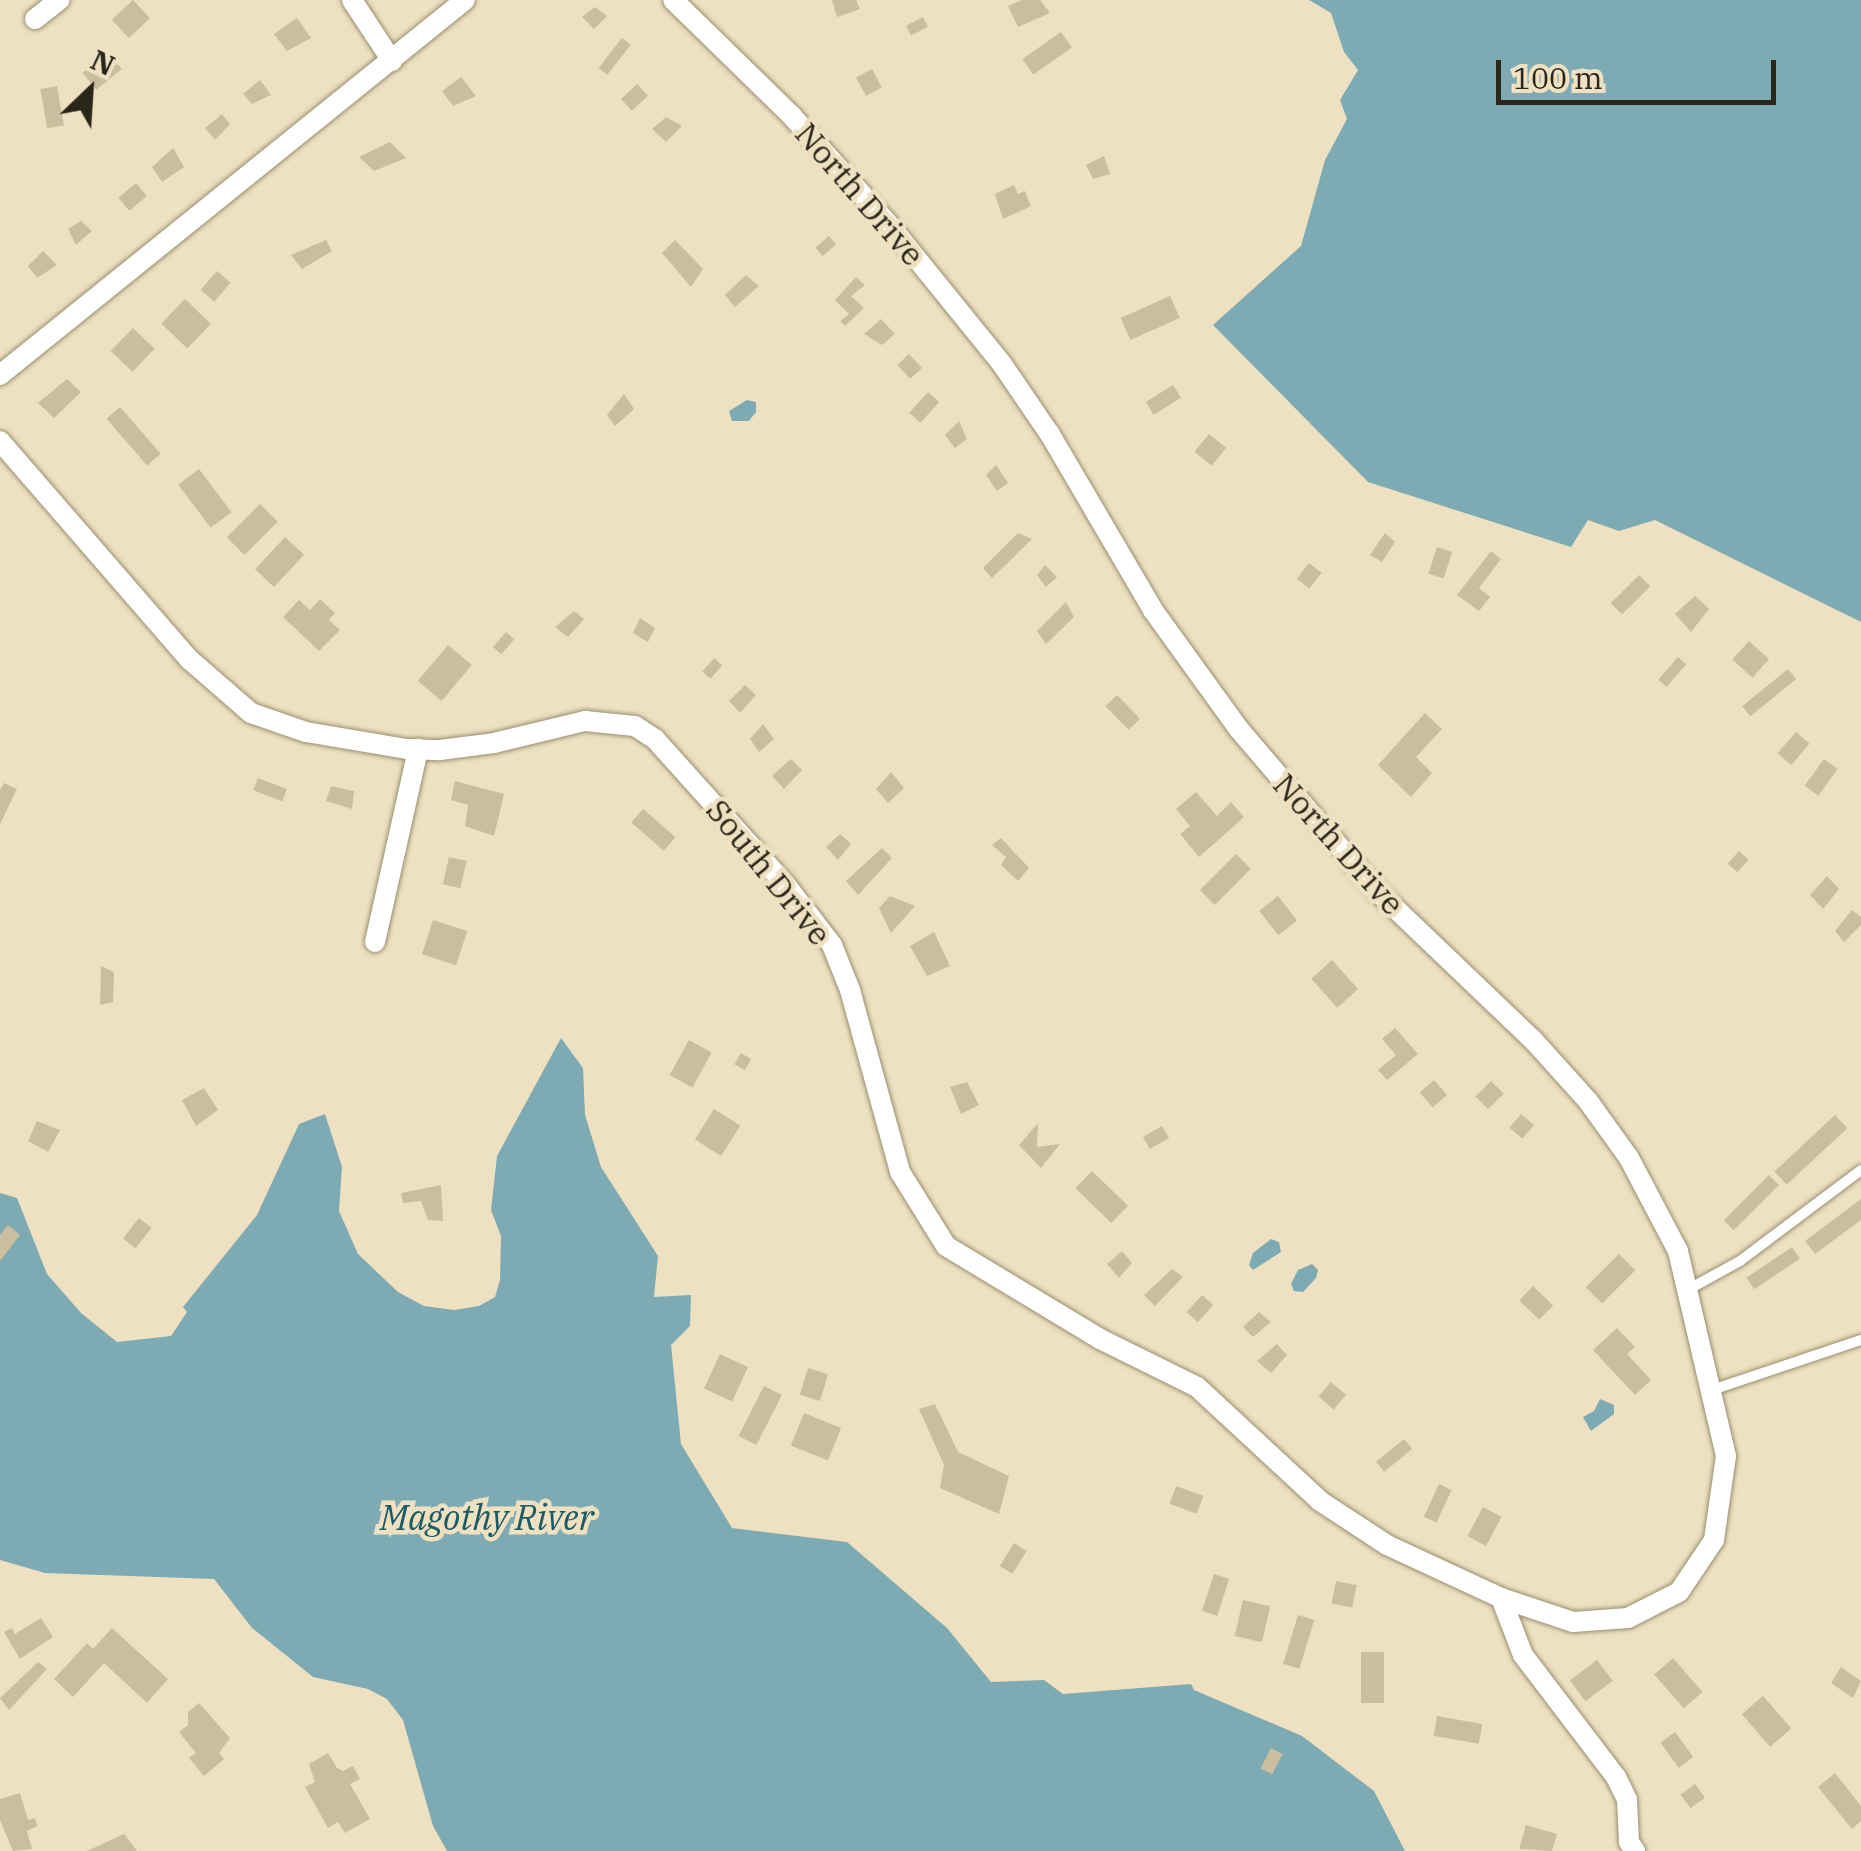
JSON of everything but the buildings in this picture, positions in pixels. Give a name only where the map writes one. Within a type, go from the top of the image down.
[{"type":"street","points":[[35,18],[59,0]]},
{"type":"street","points":[[352,0],[392,61]]},
{"type":"street","points":[[0,375],[464,0]]},
{"type":"street","name":"North Drive","points":[[673,0],[792,116],[892,228],[1002,364],[1050,434],[1153,610],[1246,738],[1378,892],[1532,1040],[1588,1101],[1644,1182],[1678,1251],[1726,1456],[1714,1540],[1678,1592],[1628,1618],[1573,1622],[1502,1598]]},
{"type":"street","name":"South Drive","points":[[0,441],[190,660],[242,707],[306,732],[418,750],[494,743],[585,722],[635,726],[655,739],[786,885],[832,945],[850,990],[900,1172],[946,1246],[1104,1341],[1197,1387],[1320,1501],[1386,1545],[1502,1598]]},
{"type":"street","points":[[375,942],[418,750]]},
{"type":"street","points":[[1502,1598],[1523,1655],[1616,1777],[1627,1800],[1630,1848]]},
{"type":"lane","points":[[1689,1289],[1740,1261],[1861,1170]]},
{"type":"lane","points":[[1712,1390],[1861,1340]]},
{"type":"water","points":[[1309,0],[1861,0],[1861,622],[1655,520],[1619,531],[1588,520],[1571,547],[1368,482],[1213,325],[1301,246],[1325,160],[1347,119],[1340,100],[1358,70],[1344,52],[1331,13]]},
{"type":"water","points":[[747,400],[756,402],[756,412],[749,421],[732,421],[729,411]]},
{"type":"water","name":"Magothy River","points":[[561,1038],[583,1068],[585,1115],[601,1167],[658,1256],[654,1297],[691,1295],[690,1326],[671,1345],[681,1444],[732,1528],[847,1542],[947,1628],[991,1682],[1044,1680],[1063,1694],[1191,1684],[1194,1690],[1302,1736],[1374,1791],[1405,1851],[447,1851],[433,1826],[403,1720],[387,1699],[368,1689],[313,1677],[252,1628],[214,1579],[45,1573],[0,1560],[0,1193],[17,1198],[47,1274],[81,1313],[117,1342],[171,1336],[187,1312],[183,1307],[257,1215],[299,1124],[325,1114],[342,1167],[339,1211],[358,1254],[398,1292],[424,1306],[454,1310],[479,1306],[495,1297],[500,1280],[501,1236],[491,1210],[497,1156]]},
{"type":"water","points":[[1271,1239],[1279,1242],[1281,1252],[1253,1270],[1249,1265],[1253,1253]]},
{"type":"water","points":[[1312,1264],[1318,1270],[1316,1278],[1303,1292],[1294,1291],[1291,1284],[1298,1270]]},
{"type":"water","points":[[1600,1399],[1614,1405],[1614,1414],[1591,1431],[1583,1417],[1594,1411]]}]
